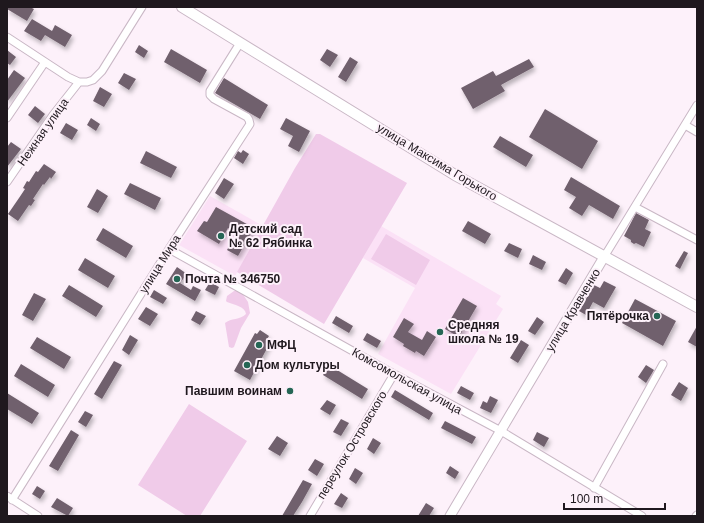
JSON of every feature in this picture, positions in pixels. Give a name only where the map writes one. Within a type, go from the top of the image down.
[{"type":"main road","name":"улица Максима Горького","points":[[182,7],[455,174],[697,307]]},
{"type":"street","points":[[7,37],[79,82],[87,82],[93,80],[102,71],[142,7]]},
{"type":"street","name":"улица Мира","points":[[10,498],[250,124],[247,117],[214,99],[210,95],[210,91],[240,43]]},
{"type":"street","points":[[7,118],[45,62]]},
{"type":"street","name":"Нежная улица","points":[[7,182],[53,115],[79,82]]},
{"type":"street","name":"улица Кравченко","points":[[450,516],[604,257],[697,105]]},
{"type":"street","points":[[684,125],[697,132]]},
{"type":"street","points":[[635,207],[697,240]]},
{"type":"street","name":"Комсомольская улица","points":[[169,249],[501,432],[642,516]]},
{"type":"street","points":[[594,488],[664,364]]},
{"type":"street","name":"переулок Островского","points":[[310,516],[394,374]]},
{"type":"street","points":[[10,498],[38,516]]},
{"type":"shaded area","points":[[316,134],[320,134],[407,183],[324,324],[237,272],[295,168]]},
{"type":"shaded area","name":"Детский сад № 62 Рябинка","points":[[210,196],[263,226],[235,276],[179,245]]},
{"type":"shaded area","name":"Средняя школа № 19","points":[[381,226],[501,296],[496,304],[503,309],[451,394],[378,354],[415,288],[363,258]]},
{"type":"shaded area","points":[[386,234],[430,260],[416,285],[371,259]]},
{"type":"shaded area","points":[[234,291],[242,293],[248,302],[250,313],[241,328],[234,347],[232,348],[229,347],[225,323],[246,314],[244,309],[241,307],[226,301],[227,296]]},
{"type":"shaded area","points":[[189,404],[247,441],[200,516],[187,516],[138,485]]},
{"type":"building","points":[[7,7],[30,7],[34,9],[27,21],[7,9]]},
{"type":"building","points":[[32,19],[52,31],[55,25],[72,35],[65,47],[45,35],[41,41],[24,31]]},
{"type":"building","points":[[139,45],[148,51],[144,58],[135,52]]},
{"type":"building","points":[[171,49],[207,70],[200,83],[164,62]]},
{"type":"building","points":[[327,49],[338,55],[330,67],[320,60]]},
{"type":"building","points":[[7,50],[16,57],[10,65],[7,63]]},
{"type":"building","points":[[350,57],[358,62],[346,82],[338,77]]},
{"type":"building","points":[[529,59],[534,67],[501,85],[505,91],[473,109],[461,88],[493,71],[496,76]]},
{"type":"building","points":[[14,70],[25,78],[7,102],[7,80]]},
{"type":"building","points":[[124,73],[136,79],[129,90],[118,83]]},
{"type":"building","points":[[224,78],[268,105],[260,119],[215,93]]},
{"type":"building","points":[[100,87],[112,94],[104,107],[93,101]]},
{"type":"building","points":[[35,106],[45,114],[38,123],[28,115]]},
{"type":"building","points":[[545,109],[598,141],[582,169],[529,137]]},
{"type":"building","points":[[91,118],[100,124],[96,131],[87,125]]},
{"type":"building","points":[[286,118],[310,131],[299,152],[288,146],[293,136],[280,129]]},
{"type":"building","points":[[66,123],[78,130],[72,140],[60,133]]},
{"type":"building","points":[[500,136],[533,155],[526,167],[493,147]]},
{"type":"building","points":[[11,142],[21,149],[7,167],[7,147]]},
{"type":"building","points":[[243,150],[249,154],[243,164],[234,158],[238,151],[241,153]]},
{"type":"building","points":[[146,151],[177,167],[171,178],[140,163]]},
{"type":"building","points":[[44,164],[56,172],[51,179],[50,177],[44,185],[43,184],[33,199],[35,200],[31,206],[29,205],[18,221],[8,214],[25,189],[23,188],[27,181],[29,182],[36,171],[38,172]]},
{"type":"building","points":[[571,177],[620,206],[613,219],[589,205],[582,216],[569,208],[576,197],[564,190]]},
{"type":"building","points":[[224,178],[234,184],[224,199],[215,193]]},
{"type":"building","points":[[130,183],[161,198],[155,210],[124,194]]},
{"type":"building","points":[[97,189],[108,196],[98,213],[87,207]]},
{"type":"building","points":[[216,207],[254,228],[238,256],[227,250],[237,233],[228,228],[219,244],[197,231],[204,221],[207,222]]},
{"type":"building","points":[[636,213],[649,220],[645,229],[651,232],[644,247],[636,243],[634,244],[631,240],[624,236]]},
{"type":"building","points":[[468,221],[491,234],[485,244],[462,231]]},
{"type":"building","points":[[103,228],[133,246],[126,258],[96,240]]},
{"type":"building","points":[[509,243],[522,249],[518,258],[504,251]]},
{"type":"building","points":[[684,251],[688,253],[680,269],[675,266]]},
{"type":"building","points":[[533,255],[546,262],[542,270],[529,264]]},
{"type":"building","points":[[85,258],[115,276],[108,288],[78,270]]},
{"type":"building","points":[[177,267],[187,274],[180,283],[191,290],[193,286],[201,290],[195,301],[166,284]]},
{"type":"building","points":[[566,268],[573,273],[566,285],[558,281]]},
{"type":"building","points":[[604,281],[616,287],[604,308],[593,302],[586,315],[579,311],[594,285],[600,288]]},
{"type":"building","points":[[210,282],[219,287],[215,295],[205,290]]},
{"type":"building","points":[[69,285],[103,306],[96,317],[62,296]]},
{"type":"building","points":[[154,290],[167,298],[163,304],[150,297]]},
{"type":"building","points":[[34,293],[46,299],[33,321],[22,315]]},
{"type":"building","points":[[463,298],[477,306],[459,337],[445,329]]},
{"type":"building","points":[[635,299],[676,321],[663,346],[622,323]]},
{"type":"building","points":[[146,307],[158,314],[150,326],[138,319]]},
{"type":"building","points":[[196,311],[206,316],[200,325],[191,320]]},
{"type":"building","points":[[336,316],[353,326],[349,333],[332,323]]},
{"type":"building","points":[[537,317],[544,322],[535,335],[528,331]]},
{"type":"building","points":[[404,318],[414,324],[408,332],[422,340],[427,331],[436,337],[424,356],[403,346],[404,344],[393,337]]},
{"type":"building","points":[[697,326],[697,347],[688,342]]},
{"type":"building","points":[[260,330],[269,336],[267,339],[271,341],[250,380],[234,371],[255,333],[257,334]]},
{"type":"building","points":[[367,333],[381,341],[377,348],[363,340]]},
{"type":"building","points":[[130,335],[138,340],[129,355],[122,350]]},
{"type":"building","points":[[37,337],[71,357],[64,369],[30,348]]},
{"type":"building","points":[[521,340],[529,345],[518,363],[510,358]]},
{"type":"building","points":[[114,361],[122,365],[102,399],[94,394]]},
{"type":"building","points":[[21,364],[55,385],[48,397],[14,376]]},
{"type":"building","points":[[329,365],[368,389],[362,399],[323,375]]},
{"type":"building","points":[[646,365],[654,370],[646,383],[638,377]]},
{"type":"building","points":[[679,382],[688,388],[681,401],[671,395]]},
{"type":"building","points":[[461,386],[474,393],[470,400],[457,393]]},
{"type":"building","points":[[395,390],[433,413],[429,420],[391,397]]},
{"type":"building","points":[[7,393],[39,413],[32,424],[7,409]]},
{"type":"building","points":[[490,396],[498,400],[491,413],[480,408],[483,401],[487,403]]},
{"type":"building","points":[[327,400],[336,405],[330,415],[320,409]]},
{"type":"building","points":[[85,411],[93,415],[86,427],[78,422]]},
{"type":"building","points":[[341,419],[349,423],[341,436],[333,432]]},
{"type":"building","points":[[445,421],[476,437],[472,444],[441,428]]},
{"type":"building","points":[[71,430],[79,435],[58,471],[49,466]]},
{"type":"building","points":[[537,432],[549,438],[544,447],[533,440]]},
{"type":"building","points":[[277,436],[288,443],[280,456],[268,449]]},
{"type":"building","points":[[373,438],[381,443],[374,454],[367,449]]},
{"type":"building","points":[[315,459],[324,464],[317,476],[308,470]]},
{"type":"building","points":[[450,466],[459,472],[455,479],[446,473]]},
{"type":"building","points":[[355,468],[363,473],[356,484],[349,479]]},
{"type":"building","points":[[303,480],[312,484],[302,502],[293,516],[282,516]]},
{"type":"building","points":[[37,486],[45,491],[40,499],[32,494]]},
{"type":"building","points":[[341,493],[348,498],[342,508],[334,504]]},
{"type":"building","points":[[57,498],[73,508],[68,516],[51,507]]},
{"type":"building","points":[[426,503],[434,508],[429,516],[418,516]]},
{"type":"place","name":"Детский сад № 62 Рябинка","points":[[221,236]]},
{"type":"place","name":"Почта № 346750","points":[[177,279]]},
{"type":"place","name":"Пятёрочка","points":[[657,316]]},
{"type":"place","name":"Средняя школа № 19","points":[[440,332]]},
{"type":"place","name":"МФЦ","points":[[259,345]]},
{"type":"place","name":"Дом культуры","points":[[247,365]]},
{"type":"place","name":"Павшим воинам","points":[[290,391]]}]
